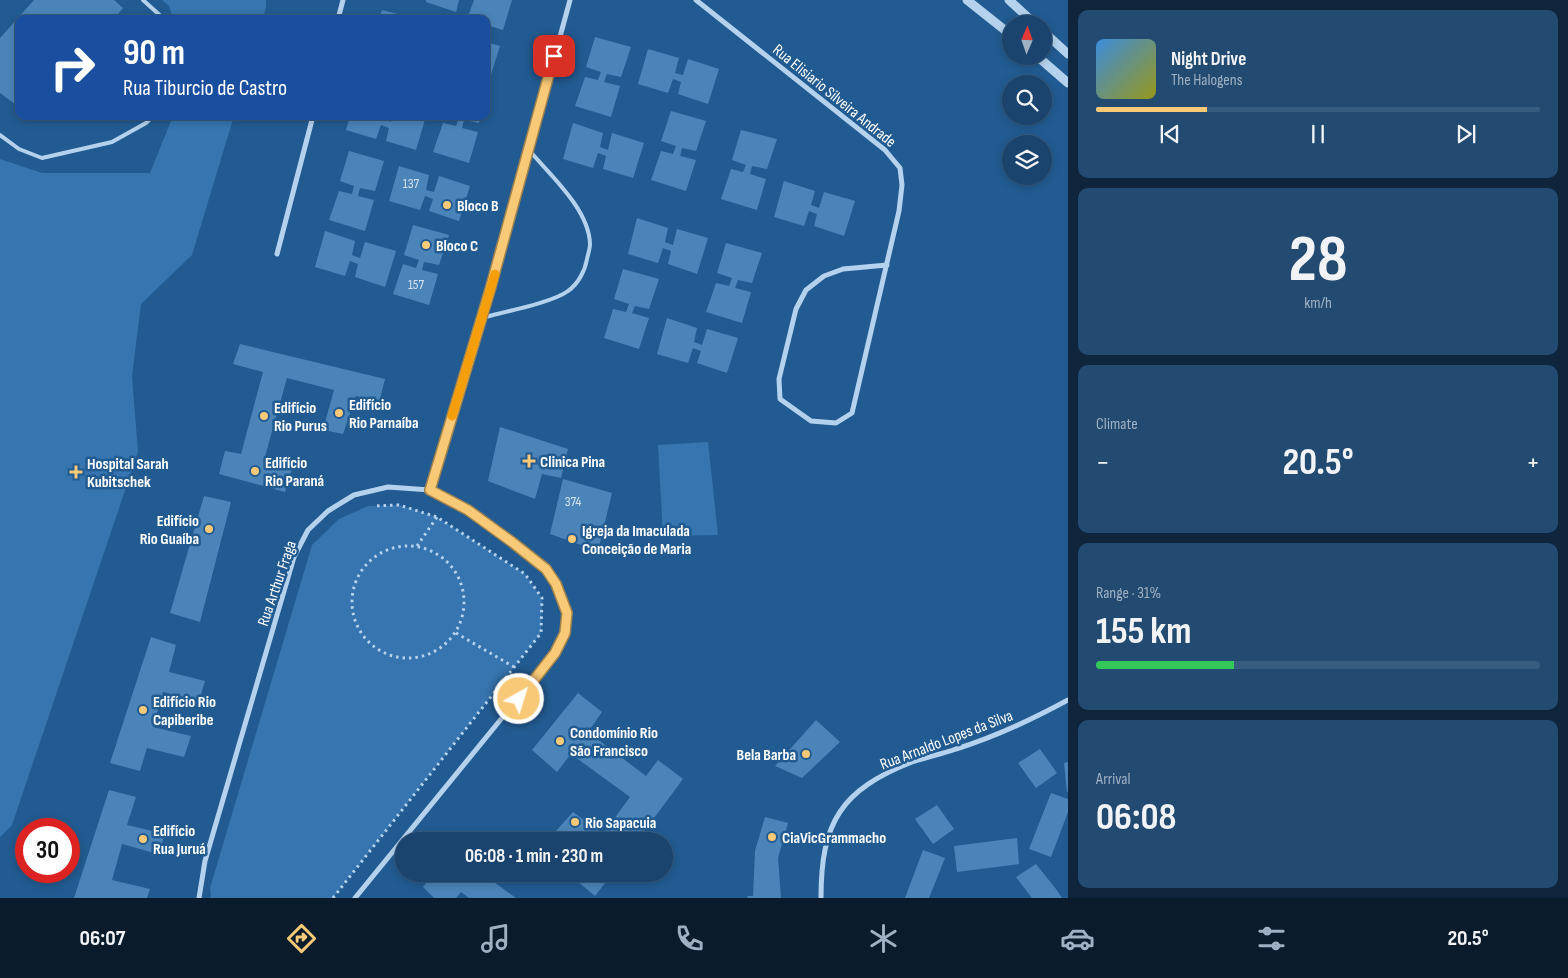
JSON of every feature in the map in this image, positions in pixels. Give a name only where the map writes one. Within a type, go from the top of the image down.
[{"type":"street","points":[[339,15],[343,0]]},
{"type":"street","points":[[430,490],[529,150],[570,0]]},
{"type":"street","name":"Rua Elisiario Silveira Andrade","points":[[696,0],[885,150],[900,168],[902,185],[899,211],[887,264],[852,413],[836,422],[811,421],[780,399],[779,380],[796,309],[806,290],[824,276],[843,269],[887,264]]},
{"type":"street","points":[[966,0],[1002,28]]},
{"type":"street","points":[[1009,0],[1025,15]]},
{"type":"street","points":[[1052,39],[1068,54]]},
{"type":"street","points":[[1047,65],[1068,83]]},
{"type":"street","points":[[277,254],[312,120]]},
{"type":"street","name":"Rua Arthur Fraga","points":[[199,898],[205,861],[229,776],[294,557],[308,530],[328,511],[354,495],[388,487],[430,490],[468,510],[546,569],[556,584],[567,613],[565,633],[555,653],[355,898]]},
{"type":"street","name":"Rua Arnaldo Lopes da Silva","points":[[822,898],[821,874],[830,828],[841,808],[859,790],[884,774],[914,762],[958,749],[1027,721],[1068,700]]},
{"type":"lane","points":[[143,0],[160,15]]},
{"type":"lane","points":[[0,135],[18,149],[42,158],[112,142],[149,120]]},
{"type":"lane","points":[[481,318],[555,298],[568,291],[578,282],[586,266],[590,244],[586,223],[576,205],[529,150]]},
{"type":"path","points":[[333,898],[541,633],[542,598],[525,574],[437,517],[399,505],[368,506]]},
{"type":"path","points":[[417,546],[437,517]]},
{"type":"path","points":[[398,546],[417,546],[435,552],[450,564],[460,580],[465,598],[463,616],[456,633],[443,647],[426,656],[408,659],[389,656],[372,648],[360,634],[352,617],[351,598],[355,580],[366,564],[380,552],[398,546]]},
{"type":"path","points":[[456,633],[514,667]]},
{"type":"shaded area","points":[[162,0],[266,0],[264,15],[172,15],[169,6]]},
{"type":"shaded area","name":"Hospital Sarah Kubitschek","points":[[171,120],[233,120],[192,255],[141,304],[132,376],[138,452],[12,825],[0,837],[0,159],[42,173],[150,173]]},
{"type":"shaded area","points":[[708,442],[718,535],[663,536],[658,445]]},
{"type":"shaded area","points":[[399,505],[437,517],[525,574],[542,598],[541,633],[333,898],[211,898],[210,888],[312,545],[339,519],[368,506]]},
{"type":"building","points":[[34,0],[114,0],[123,8],[117,15],[21,15]]},
{"type":"building","points":[[426,0],[459,0],[456,12],[426,2]]},
{"type":"building","points":[[474,0],[512,0],[503,30],[490,26],[490,15],[468,15]]},
{"type":"building","points":[[382,10],[401,15],[380,15]]},
{"type":"building","points":[[15,21],[15,104],[0,93],[0,38]]},
{"type":"building","points":[[595,37],[631,47],[621,77],[607,74],[604,82],[620,86],[611,117],[575,106],[585,77],[598,80],[601,72],[586,67]]},
{"type":"building","points":[[490,43],[500,46],[490,78]]},
{"type":"building","points":[[648,49],[679,58],[675,73],[683,75],[688,59],[719,69],[708,104],[678,94],[681,82],[673,79],[668,93],[638,84]]},
{"type":"building","points":[[671,111],[706,121],[696,151],[682,148],[680,156],[696,160],[686,191],[651,180],[661,151],[673,154],[676,146],[661,141]]},
{"type":"building","points":[[349,120],[386,120],[391,122],[391,120],[425,120],[416,150],[386,141],[389,128],[381,125],[376,139],[346,130]]},
{"type":"building","points":[[458,120],[464,120],[462,128],[478,132],[469,163],[433,152],[443,123],[456,126]]},
{"type":"building","points":[[464,120],[480,120],[479,123]]},
{"type":"building","points":[[573,123],[603,133],[600,147],[608,150],[612,133],[644,143],[633,178],[603,169],[606,156],[598,153],[593,168],[563,159]]},
{"type":"building","points":[[741,130],[777,139],[767,169],[752,166],[750,174],[766,179],[757,210],[721,199],[731,169],[743,172],[746,165],[732,160]]},
{"type":"building","points":[[349,151],[384,161],[375,191],[360,188],[358,196],[374,200],[365,231],[329,220],[339,191],[352,194],[354,186],[340,181]]},
{"type":"building","points":[[399,166],[429,175],[426,190],[434,192],[439,176],[470,186],[459,221],[429,211],[433,199],[425,196],[420,210],[389,201]]},
{"type":"building","points":[[784,181],[815,191],[811,205],[819,208],[824,192],[855,201],[844,236],[814,226],[817,214],[809,211],[804,226],[774,217]]},
{"type":"building","points":[[637,218],[668,228],[665,242],[673,245],[677,229],[708,238],[697,274],[668,264],[671,251],[663,248],[658,263],[628,254]]},
{"type":"building","points":[[413,225],[449,235],[439,265],[424,262],[422,270],[438,274],[429,305],[393,294],[403,264],[416,268],[419,260],[404,255]]},
{"type":"building","points":[[325,231],[355,241],[352,255],[360,258],[365,242],[396,251],[385,287],[355,277],[358,264],[350,261],[345,276],[315,267]]},
{"type":"building","points":[[726,243],[762,253],[752,283],[738,280],[735,288],[751,292],[742,323],[706,312],[716,283],[729,286],[732,278],[717,273]]},
{"type":"building","points":[[623,269],[659,279],[649,309],[635,306],[632,313],[649,318],[639,349],[604,338],[613,309],[626,312],[629,304],[614,299]]},
{"type":"building","points":[[667,318],[697,328],[694,342],[702,345],[707,329],[738,338],[727,373],[697,363],[701,351],[693,348],[688,363],[657,354]]},
{"type":"building","points":[[240,344],[385,379],[379,403],[356,396],[343,434],[323,430],[334,390],[287,378],[264,460],[292,468],[285,492],[219,474],[225,451],[241,454],[263,372],[233,364]]},
{"type":"building","name":"Clinica Pina","points":[[500,427],[568,449],[561,478],[542,474],[535,499],[488,481]]},
{"type":"building","points":[[563,479],[612,493],[598,551],[550,534]]},
{"type":"building","points":[[204,496],[231,502],[200,622],[170,613]]},
{"type":"building","name":"Edifício Rio Capiberibe","points":[[151,637],[176,645],[169,672],[205,681],[199,701],[163,692],[153,727],[191,736],[184,757],[147,748],[140,771],[110,763]]},
{"type":"building","points":[[578,693],[602,712],[588,732],[646,776],[658,760],[683,779],[644,832],[604,832],[630,797],[571,754],[557,772],[532,750]]},
{"type":"building","name":"Bela Barba","points":[[816,720],[840,742],[802,778],[775,766]]},
{"type":"building","points":[[1040,749],[1057,773],[1036,788],[1018,763]]},
{"type":"building","points":[[1068,762],[1068,792],[1067,792],[1064,763]]},
{"type":"building","points":[[109,790],[136,797],[127,825],[165,834],[158,854],[122,844],[112,880],[150,889],[147,898],[74,898]]},
{"type":"building","points":[[1051,793],[1068,799],[1068,812],[1051,857],[1029,849]]},
{"type":"building","points":[[937,805],[954,829],[933,844],[915,819]]},
{"type":"building","points":[[573,812],[600,832],[555,832]]},
{"type":"building","points":[[765,817],[788,823],[778,858],[781,898],[748,898],[747,896],[753,896],[755,851]]},
{"type":"building","points":[[1017,838],[1019,864],[957,872],[954,846]]},
{"type":"building","points":[[923,850],[945,858],[929,898],[905,898]]},
{"type":"building","points":[[1036,864],[1062,898],[1032,898],[1016,877]]},
{"type":"building","points":[[427,882],[494,882],[516,898],[469,898],[461,892],[456,898],[434,898],[423,887]]},
{"type":"building","points":[[578,882],[606,882],[595,896]]},
{"type":"slow traffic","points":[[452,416],[495,274]]},
{"type":"place","name":"Bloco B","points":[[447,205]]},
{"type":"place","name":"Bloco C","points":[[426,245]]},
{"type":"place","name":"Edifício Rio Parnaíba","points":[[339,413]]},
{"type":"place","name":"Edifício Rio Purus","points":[[264,416]]},
{"type":"place","name":"Clinica Pina","points":[[529,461]]},
{"type":"place","name":"Edifício Rio Paraná","points":[[255,471]]},
{"type":"place","name":"Hospital Sarah Kubitschek","points":[[76,472]]},
{"type":"place","name":"Edifício Rio Guaíba","points":[[209,529]]},
{"type":"place","name":"Igreja da Imaculada Conceição de Maria","points":[[572,539]]},
{"type":"place","name":"Edifício Rio Capiberibe","points":[[143,710]]},
{"type":"place","name":"Condomínio Rio São Francisco","points":[[560,741]]},
{"type":"place","name":"Bela Barba","points":[[806,754]]},
{"type":"place","name":"Rio Sapacuia","points":[[575,822]]},
{"type":"place","name":"CiaVicGrammacho","points":[[772,837]]},
{"type":"place","name":"Edifício Rua Juruá","points":[[143,839]]},
{"type":"route","points":[[519,699],[555,653],[565,633],[567,613],[556,584],[546,569],[526,552],[468,510],[430,490],[490,290],[554,56]]}]
